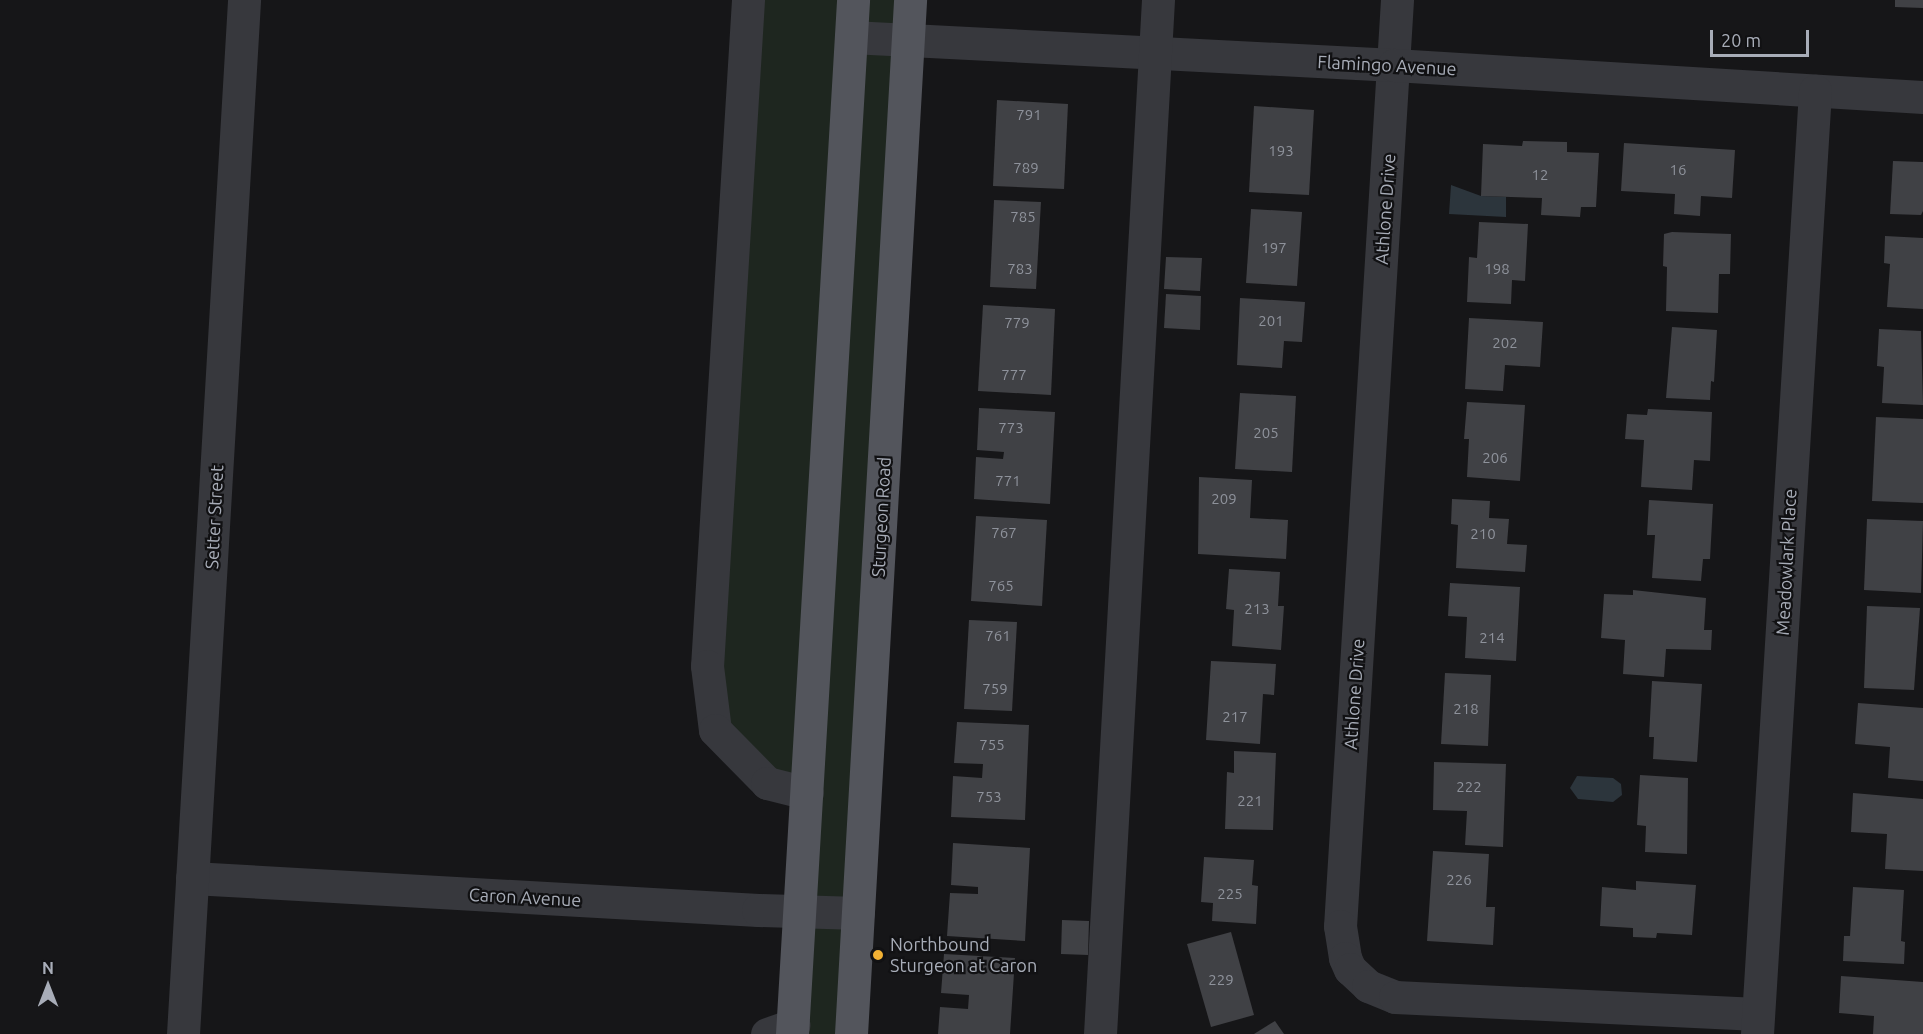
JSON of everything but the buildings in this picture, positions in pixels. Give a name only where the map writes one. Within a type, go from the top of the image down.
[{"type":"main road","points":[[784,1031],[800,911],[854,0]]},
{"type":"main road","name":"Sturgeon Road","points":[[851,1034],[910,0]]},
{"type":"street","name":"Setter Street","points":[[183,1034],[244,0]]},
{"type":"street","points":[[748,0],[707,666],[715,730],[766,783],[807,794]]},
{"type":"street","points":[[1100,1034],[1158,0]]},
{"type":"street","name":"Athlone Drive","points":[[1397,0],[1340,926],[1345,958],[1350,969],[1368,986],[1395,997],[1758,1024]]},
{"type":"street","name":"Flamingo Avenue","points":[[851,37],[1394,64],[1923,97]]},
{"type":"street","name":"Meadowlark Place","points":[[1758,1024],[1815,91]]},
{"type":"street","name":"Caron Avenue","points":[[192,878],[858,913]]},
{"type":"shaded area","points":[[748,0],[910,0],[851,1034],[767,1034],[793,1024],[807,794],[715,730]]},
{"type":"shaded area","points":[[1451,185],[1481,196],[1506,197],[1506,217],[1449,214]]},
{"type":"shaded area","points":[[1577,776],[1613,778],[1621,784],[1622,795],[1613,802],[1578,799],[1570,788]]},
{"type":"place","name":"Northbound Sturgeon at Caron","points":[[878,955]]}]
